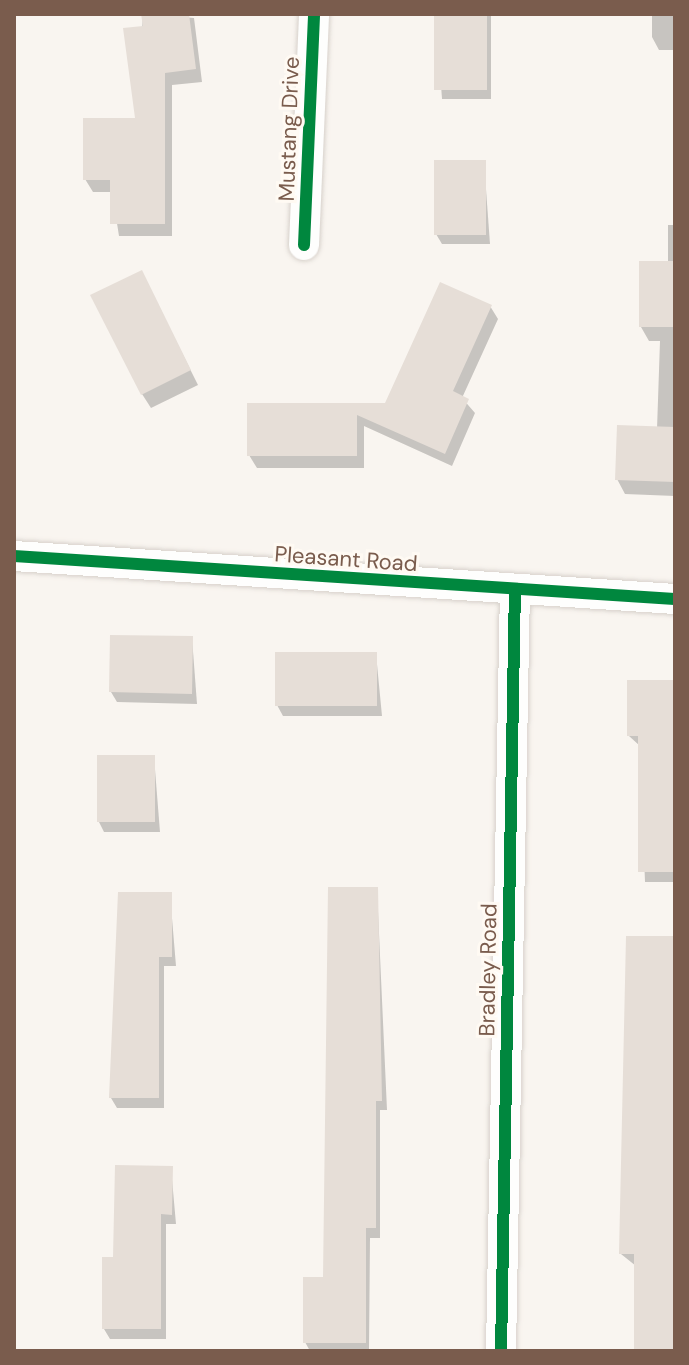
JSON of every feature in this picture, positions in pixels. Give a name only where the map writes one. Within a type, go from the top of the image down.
[{"type":"street","name":"Mustang Drive","points":[[304,245],[314,14]]},
{"type":"street","name":"Pleasant Road","points":[[14,556],[675,599]]},
{"type":"street","name":"Bradley Road","points":[[501,1351],[515,589]]},
{"type":"building","points":[[141,14],[189,14],[196,69],[165,73],[165,224],[110,224],[110,180],[83,180],[83,118],[135,118],[123,28],[143,26]]},
{"type":"building","points":[[434,14],[487,14],[487,90],[434,90]]},
{"type":"building","points":[[434,160],[486,160],[486,235],[434,235]]},
{"type":"building","points":[[639,261],[675,261],[675,327],[639,327]]},
{"type":"building","points":[[142,270],[191,370],[141,395],[90,295]]},
{"type":"building","points":[[440,282],[492,305],[453,391],[469,399],[445,454],[357,415],[357,456],[247,456],[247,403],[385,403]]},
{"type":"building","points":[[617,425],[675,427],[675,482],[615,480]]},
{"type":"building","points":[[110,635],[193,636],[192,694],[109,692]]},
{"type":"building","points":[[275,652],[377,652],[377,706],[275,706]]},
{"type":"building","points":[[627,680],[675,680],[675,872],[638,872],[638,736],[627,736]]},
{"type":"building","points":[[97,755],[155,755],[155,822],[97,822]]},
{"type":"building","points":[[328,887],[378,887],[382,1101],[376,1101],[376,1228],[366,1228],[366,1343],[303,1343],[303,1277],[323,1277]]},
{"type":"building","points":[[118,892],[172,892],[172,957],[159,957],[159,1098],[109,1098]]},
{"type":"building","points":[[626,936],[674,936],[675,1351],[634,1351],[634,1254],[619,1254]]},
{"type":"building","points":[[115,1165],[173,1166],[172,1215],[161,1214],[161,1329],[102,1329],[102,1257],[113,1257]]},
{"type":"cycle path","points":[[304,245],[314,14]]},
{"type":"cycle path","points":[[14,556],[675,599]]},
{"type":"cycle path","points":[[501,1351],[515,589]]}]
